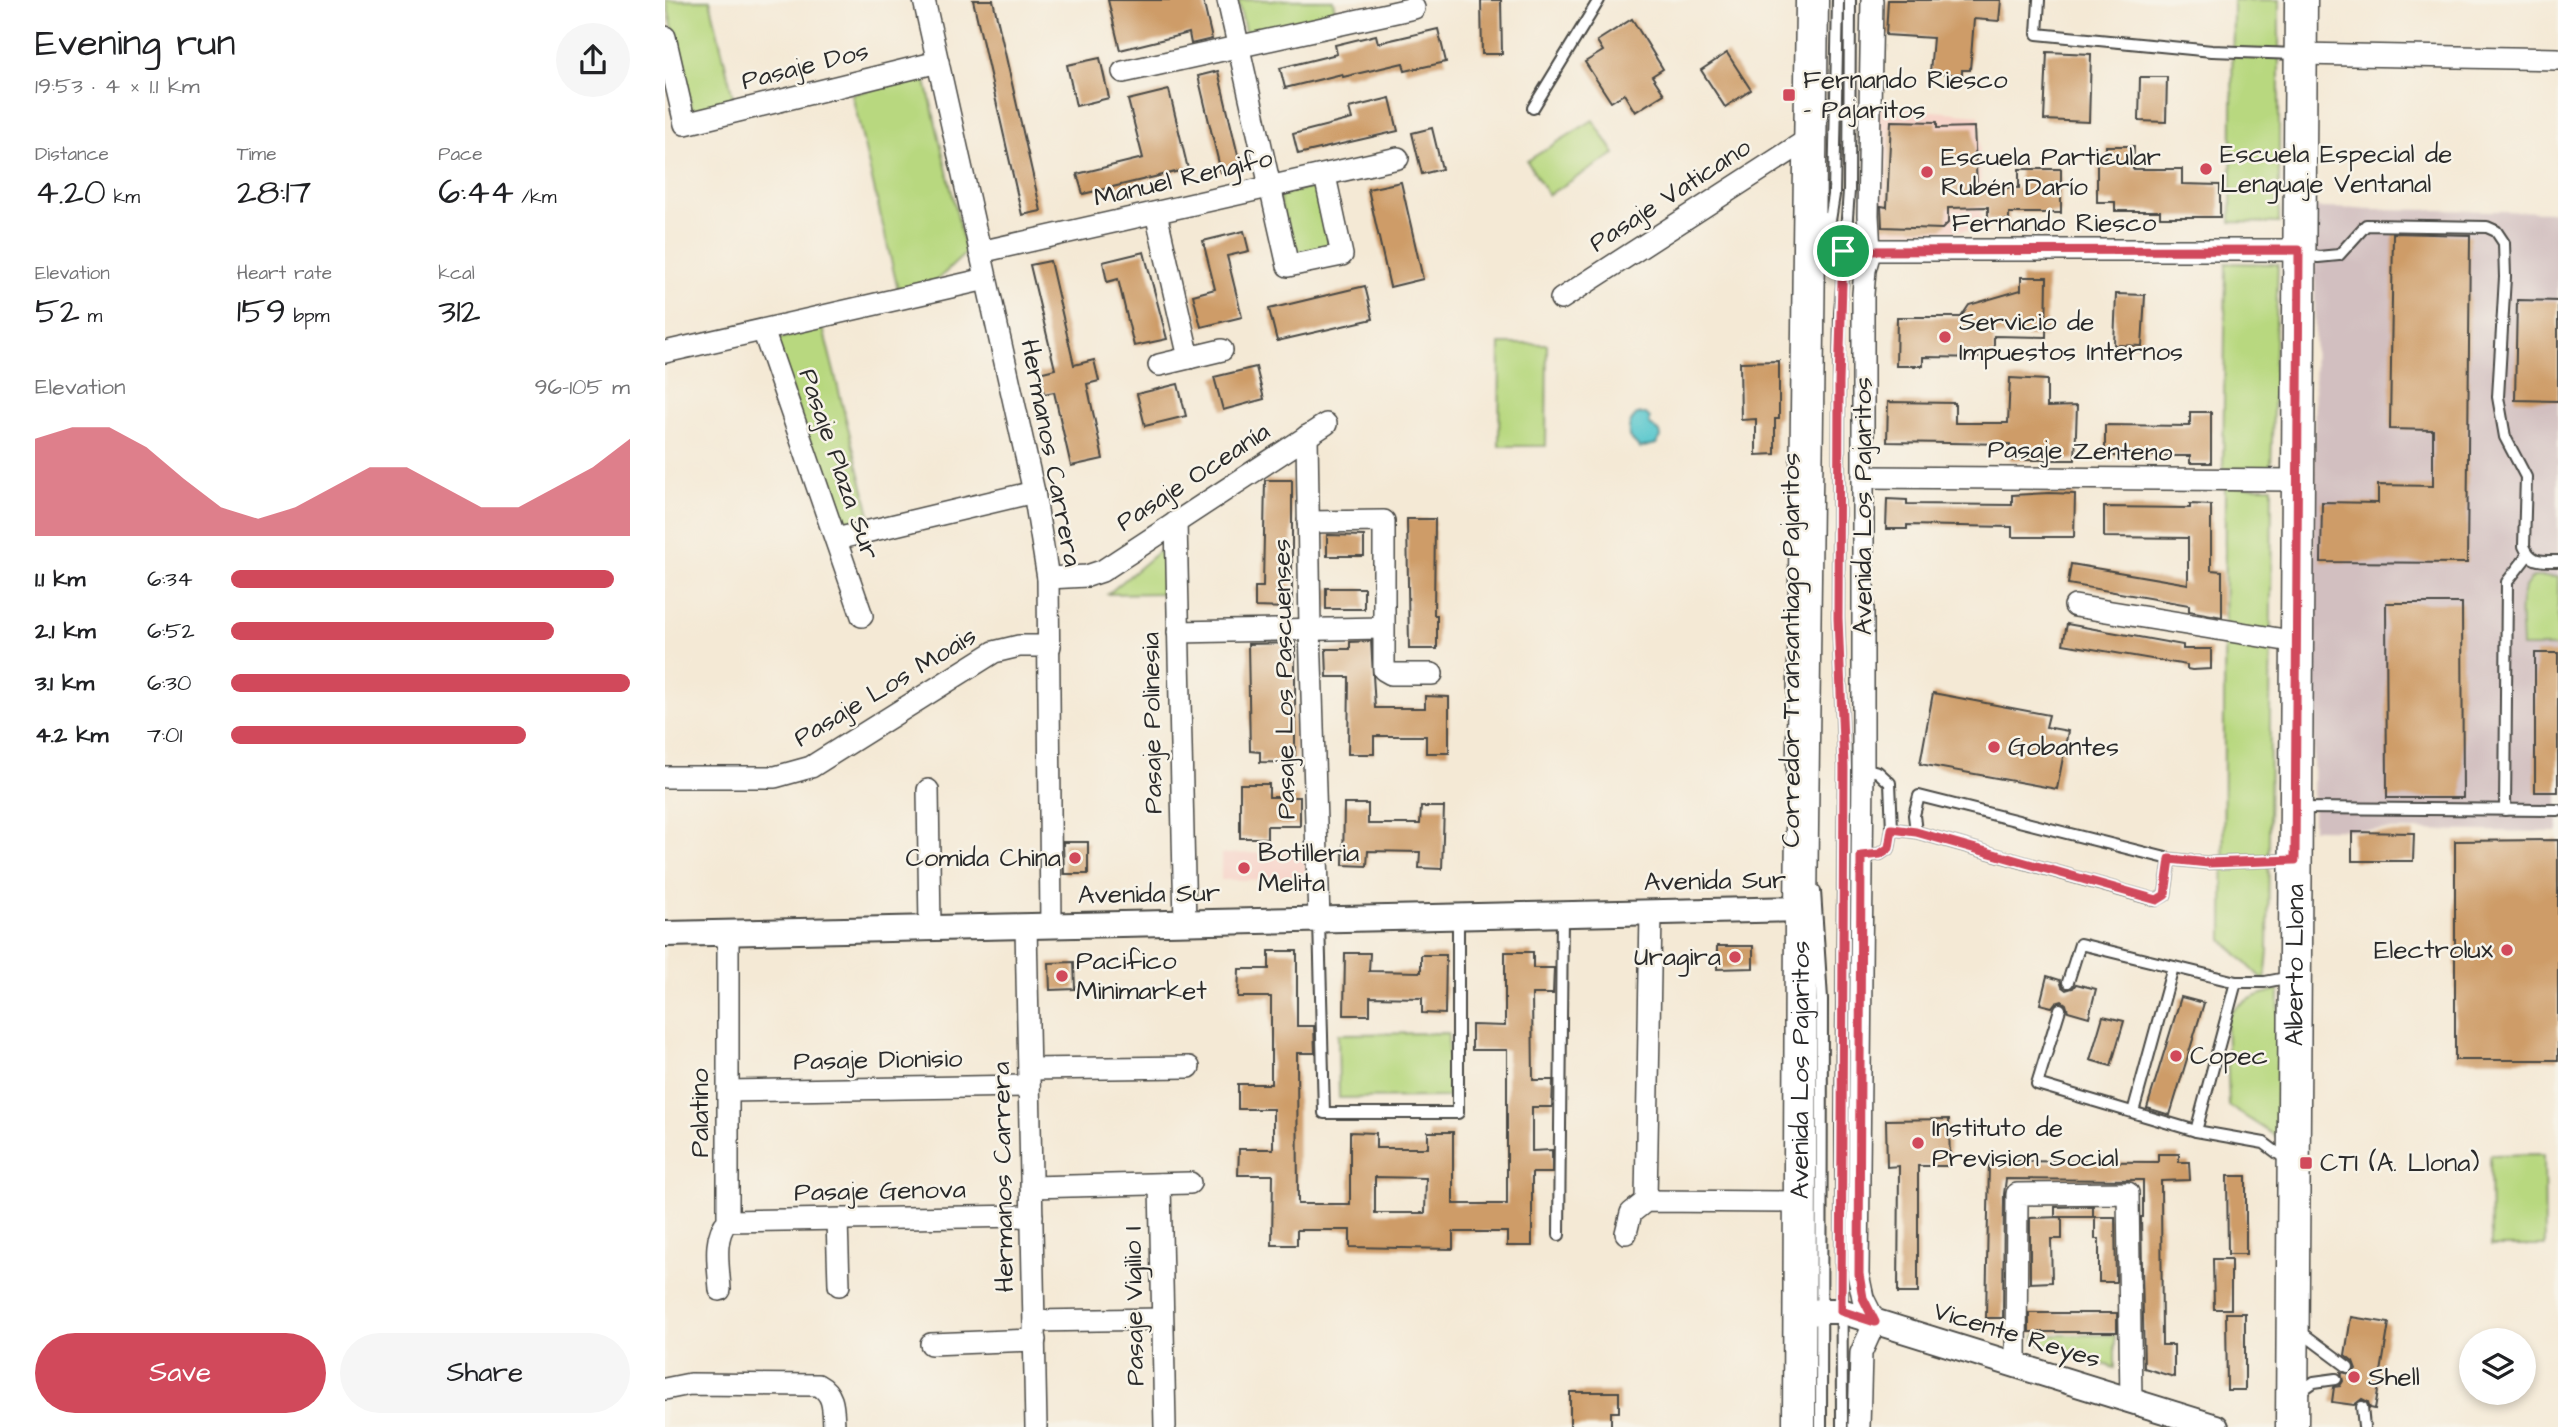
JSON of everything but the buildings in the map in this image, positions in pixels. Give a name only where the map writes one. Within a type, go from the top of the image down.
[{"type":"main road","name":"Avenida Los Pajaritos","points":[[1799,1427],[1820,1313],[1801,1202],[1801,909],[1825,254],[1810,138],[1811,0]]},
{"type":"main road","name":"Alberto Llona","points":[[2292,1414],[2301,0]]},
{"type":"street","name":"Hermanos Carrera","points":[[924,0],[1034,492],[1048,578],[1051,926]]},
{"type":"street","points":[[1228,0],[1288,267],[1342,255],[1325,176]]},
{"type":"street","name":"Avenida Los Pajaritos","points":[[1872,0],[1868,215],[1870,252],[1863,282],[1859,1274],[1863,1298],[1875,1322]]},
{"type":"street","points":[[1123,72],[1414,8]]},
{"type":"street","name":"Pasaje Dos","points":[[665,37],[685,124],[938,62]]},
{"type":"street","points":[[2300,54],[2558,59]]},
{"type":"street","name":"Pasaje Vaticano","points":[[1561,299],[1810,138]]},
{"type":"street","name":"Manuel Rengifo","points":[[980,253],[1398,158]]},
{"type":"street","points":[[1156,213],[1189,358]]},
{"type":"street","name":"Fernando Riesco","points":[[1825,254],[2299,250]]},
{"type":"street","points":[[665,352],[986,279]]},
{"type":"street","name":"Pasaje Plaza Sur","points":[[764,330],[862,616]]},
{"type":"street","points":[[1159,365],[1222,350]]},
{"type":"street","name":"Pasaje Oceanía","points":[[1048,578],[1087,576],[1102,571],[1326,424]]},
{"type":"street","name":"Pasaje Los Pascuenses","points":[[1307,436],[1319,920]]},
{"type":"street","name":"Pasaje Zenteno","points":[[1863,477],[2298,481]]},
{"type":"street","points":[[836,539],[1034,492]]},
{"type":"street","points":[[1308,522],[1384,521],[1383,666],[1386,672],[1432,674]]},
{"type":"street","name":"Pasaje Polinesia","points":[[1176,522],[1185,923]]},
{"type":"street","points":[[2075,606],[2297,642]]},
{"type":"street","points":[[1178,632],[1383,628]]},
{"type":"street","name":"Pasaje Los Moais","points":[[665,777],[775,777],[793,774],[811,767],[994,652],[1019,646],[1050,646]]},
{"type":"street","points":[[928,790],[930,928]]},
{"type":"street","name":"Avenida Sur","points":[[665,934],[1801,909]]},
{"type":"street","points":[[1646,1201],[1651,913]]},
{"type":"street","name":"Hermanos Carrera","points":[[1026,926],[1036,1427]]},
{"type":"street","name":"Palatino","points":[[720,1290],[719,1237],[728,1221],[728,932]]},
{"type":"street","name":"Pasaje Dionisio","points":[[728,1091],[1029,1078],[1189,1067]]},
{"type":"street","points":[[1031,1186],[1190,1183]]},
{"type":"street","name":"Pasaje Vigilio I","points":[[1160,1184],[1165,1427]]},
{"type":"street","points":[[2016,1366],[2017,1194],[2128,1194],[2131,1401]]},
{"type":"street","points":[[1626,1233],[1631,1213],[1646,1201],[1801,1202]]},
{"type":"street","name":"Pasaje Genova","points":[[728,1221],[1032,1216]]},
{"type":"street","points":[[837,1220],[839,1285]]},
{"type":"street","name":"Vicente Reyes","points":[[1820,1313],[1875,1322],[2216,1427]]},
{"type":"street","points":[[931,1344],[1034,1330],[1163,1319]]},
{"type":"street","points":[[1859,1427],[1861,1353],[1875,1322]]},
{"type":"street","points":[[665,1389],[690,1384],[813,1383],[827,1390],[832,1399],[834,1427]]},
{"type":"lane","points":[[1533,108],[1599,0]]},
{"type":"lane","name":"Corredor Transantiago Pajaritos","points":[[1838,0],[1834,195],[1825,254],[1839,369],[1838,604],[1844,767],[1820,1313],[1842,1427]]},
{"type":"lane","name":"Corredor Transantiago Pajaritos","points":[[1825,254],[1849,179],[1850,0]]},
{"type":"lane","points":[[2039,0],[2037,34],[2212,51],[2300,54]]},
{"type":"lane","points":[[2299,250],[2318,257],[2339,255],[2366,225],[2487,227],[2496,231],[2504,243],[2505,277],[2498,397],[2505,437],[2526,477],[2524,546],[2535,561],[2558,561]]},
{"type":"lane","name":"Corredor Transantiago Pajaritos","points":[[1821,290],[1815,500],[1811,851],[1822,999],[1821,1427]]},
{"type":"lane","points":[[2505,810],[2507,582],[2528,555]]},
{"type":"lane","points":[[1861,856],[1880,854],[1889,848],[1892,829],[1889,783],[1878,772],[1863,768]]},
{"type":"lane","points":[[1916,832],[1914,815],[1919,796],[2170,859],[2208,863],[2295,860]]},
{"type":"lane","points":[[2296,808],[2558,810]]},
{"type":"lane","points":[[1892,829],[1916,832],[2157,900],[2165,895],[2170,859]]},
{"type":"lane","points":[[1559,1235],[1562,915]]},
{"type":"lane","points":[[1319,920],[1324,1113],[1458,1113],[1458,917]]},
{"type":"lane","points":[[2068,982],[2080,944],[2236,982],[2265,982],[2295,977]]},
{"type":"lane","points":[[2133,1112],[2173,967]]},
{"type":"lane","points":[[2196,1131],[2236,982]]},
{"type":"lane","points":[[2060,1009],[2037,1084],[2196,1131],[2264,1143],[2294,1164]]},
{"type":"lane","points":[[2293,1326],[2348,1367]]},
{"type":"lane","points":[[2292,1414],[2305,1387],[2315,1382],[2336,1380]]},
{"type":"lane","points":[[2354,1427],[2363,1417]]},
{"type":"shaded area","name":"Escuela Particular Rubén Darío","points":[[1876,106],[1979,115],[1981,230],[1879,233],[1873,228]]},
{"type":"shaded area","points":[[2315,208],[2558,212],[2558,832],[2313,829]]},
{"type":"shaded area","points":[[1305,852],[1306,879],[1221,880],[1221,854]]},
{"type":"green space","points":[[666,0],[710,0],[735,105],[693,115]]},
{"type":"green space","points":[[1238,0],[1333,0],[1336,16],[1246,36]]},
{"type":"green space","points":[[2233,0],[2279,0],[2279,223],[2231,222]]},
{"type":"green space","points":[[925,77],[966,253],[936,281],[898,290],[852,94]]},
{"type":"green space","points":[[1593,120],[1615,154],[1548,195],[1527,161]]},
{"type":"green space","points":[[1321,185],[1335,251],[1293,260],[1279,195]]},
{"type":"green space","points":[[2226,263],[2278,264],[2271,468],[2223,469]]},
{"type":"green space","points":[[823,328],[872,522],[839,531],[774,340]]},
{"type":"green space","points":[[1500,344],[1547,344],[1546,446],[1499,446]]},
{"type":"green space","points":[[2225,487],[2272,487],[2268,951],[2265,982],[2223,940]]},
{"type":"green space","points":[[1165,546],[1166,593],[1108,594]]},
{"type":"green space","points":[[2534,577],[2558,577],[2558,647],[2522,647],[2521,599],[2528,583]]},
{"type":"green space","points":[[2279,989],[2277,1137],[2229,1106],[2226,1016],[2244,1002]]},
{"type":"green space","points":[[1448,1033],[1449,1097],[1339,1098],[1338,1034]]},
{"type":"green space","points":[[2544,1154],[2545,1246],[2491,1246],[2490,1155]]},
{"type":"green space","points":[[2035,1335],[2115,1335],[2115,1368],[2035,1342]]},
{"type":"water","points":[[1638,414],[1646,414],[1650,418],[1649,424],[1660,432],[1661,437],[1656,444],[1640,448],[1629,437],[1630,424]]},
{"type":"place","name":"Fernando Riesco - Pajaritos","points":[[1789,95]]},
{"type":"place","name":"Escuela Especial de Lenguaje Ventanal","points":[[2206,169]]},
{"type":"place","name":"Escuela Particular Rubén Darío","points":[[1927,172]]},
{"type":"place","name":"Servicio de Impuestos Internos","points":[[1945,337]]},
{"type":"place","name":"Gobantes","points":[[1994,747]]},
{"type":"place","name":"Comida China","points":[[1075,858]]},
{"type":"place","name":"Botilleria Melita","points":[[1244,868]]},
{"type":"place","name":"Electrolux","points":[[2507,950]]},
{"type":"place","name":"Uragira","points":[[1735,957]]},
{"type":"place","name":"Pacifico Minimarket","points":[[1062,976]]},
{"type":"place","name":"Copec","points":[[2176,1056]]},
{"type":"place","name":"Instituto de Prevision Social","points":[[1918,1143]]},
{"type":"place","name":"CTI (A. Llona)","points":[[2306,1163]]},
{"type":"place","name":"Shell","points":[[2354,1377]]},
{"type":"route","points":[[2299,250],[2295,860],[2208,863],[2170,859],[2165,895],[2157,900],[1916,832],[1892,829],[1889,848],[1880,854],[1861,856],[1859,1284],[1875,1322],[1841,1311],[1844,767],[1838,618],[1839,383],[1843,251],[2299,250]]}]
